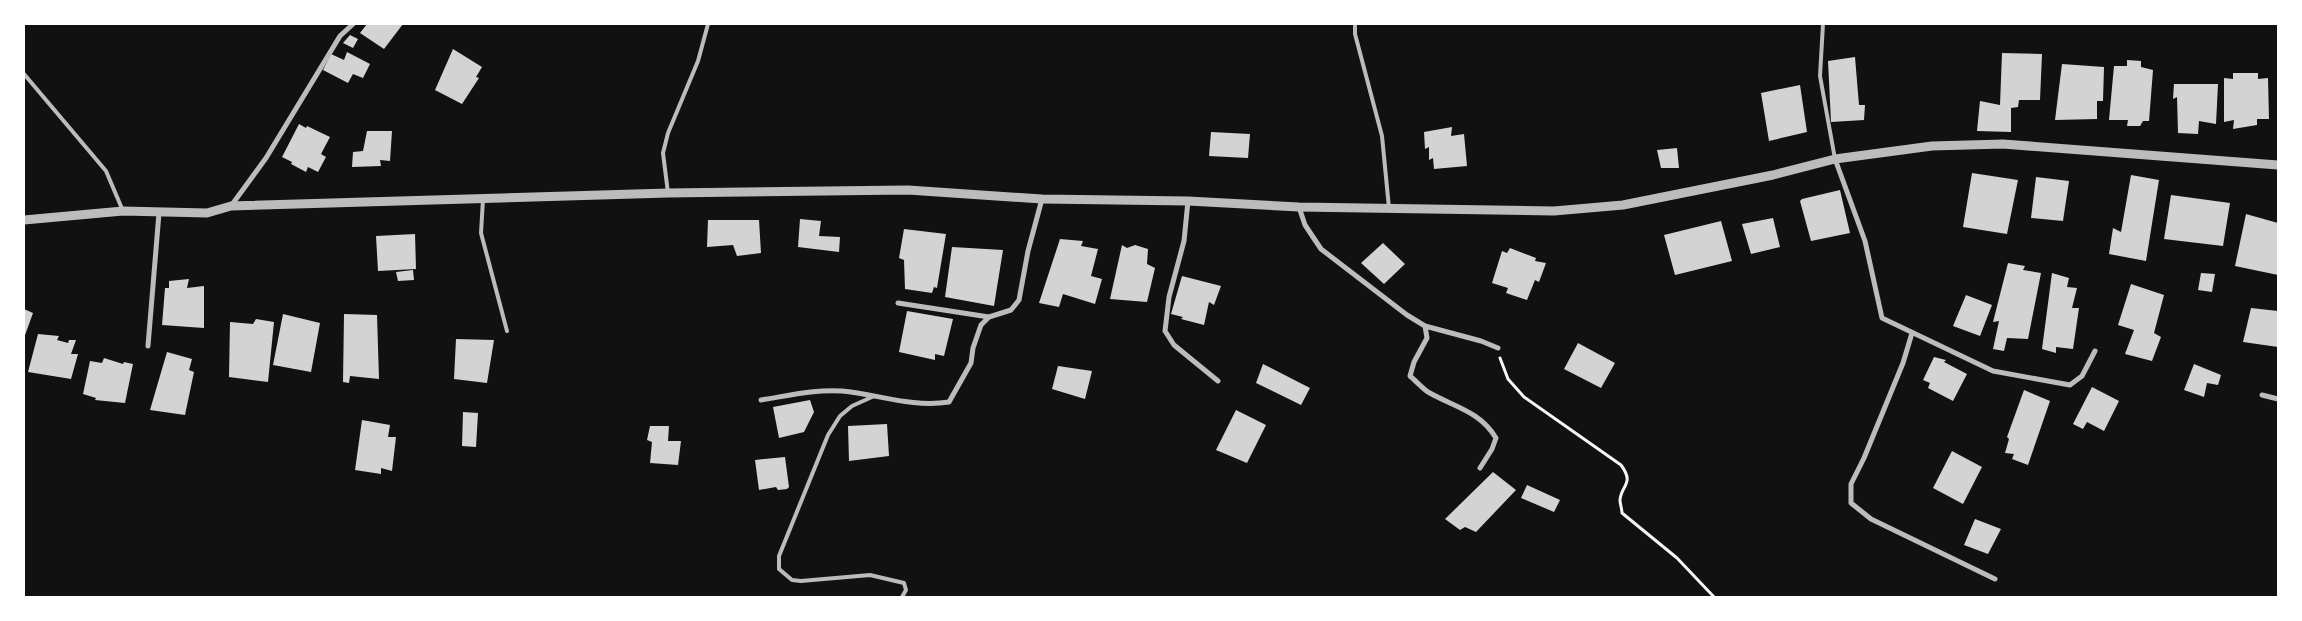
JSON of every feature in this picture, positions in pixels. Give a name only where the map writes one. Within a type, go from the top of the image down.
[{"type":"street","points":[[231,206],[271,150],[340,36],[353,24]]},
{"type":"street","points":[[24,220],[123,211],[207,213],[231,206],[668,193],[908,190],[1042,199],[1188,201],[1299,207],[1554,211],[1623,205],[1773,175],[1834,159],[1932,146],[2003,144],[2278,165]]},
{"type":"street","points":[[1834,159],[1865,241],[1882,318],[1993,372],[2070,386],[2082,376],[2095,351]]},
{"type":"street","points":[[898,303],[989,317],[1011,310],[1019,300],[1028,251],[1042,199]]},
{"type":"street","points":[[1188,201],[1184,241],[1169,297],[1165,331],[1174,345],[1218,381]]},
{"type":"street","points":[[1299,207],[1304,225],[1321,249],[1407,315],[1425,326],[1482,341],[1498,348]]},
{"type":"street","points":[[148,346],[160,213]]},
{"type":"street","points":[[761,400],[807,393],[841,391],[872,397],[935,404],[949,402],[971,363],[976,334],[989,317]]},
{"type":"street","points":[[1425,326],[1426,338],[1414,362],[1410,376],[1427,391],[1475,415],[1488,425],[1496,438],[1492,449],[1480,468]]},
{"type":"street","points":[[1912,333],[1889,398],[1851,484],[1851,503],[1871,520],[1995,578]]},
{"type":"street","points":[[2262,396],[2278,399]]},
{"type":"lane","points":[[668,193],[663,153],[668,133],[698,61],[708,24]]},
{"type":"lane","points":[[1355,24],[1355,34],[1382,136],[1389,208]]},
{"type":"lane","points":[[1823,24],[1820,76],[1834,159]]},
{"type":"lane","points":[[24,74],[106,171],[123,211]]},
{"type":"lane","points":[[483,199],[481,234],[507,331]]},
{"type":"lane","points":[[872,397],[852,406],[840,416],[828,435],[779,556],[779,570],[792,580],[870,575],[904,582],[906,590],[902,597]]},
{"type":"path","points":[[1498,348],[1502,369],[1517,390],[1621,465],[1626,472],[1627,485],[1620,499],[1622,513],[1677,558],[1714,597]]},
{"type":"building","points":[[367,24],[403,24],[384,49],[360,33]]},
{"type":"building","points":[[350,35],[358,39],[353,48],[343,43]]},
{"type":"building","points":[[453,49],[482,67],[476,77],[479,78],[462,104],[435,90]]},
{"type":"building","points":[[347,52],[370,64],[363,78],[353,74],[348,83],[323,70],[331,54],[344,60]]},
{"type":"building","points":[[2002,53],[2042,54],[2040,100],[2019,100],[2018,107],[2011,108],[2011,132],[1977,131],[1980,101],[2000,105]]},
{"type":"building","points":[[1855,57],[1859,105],[1865,105],[1864,120],[1831,122],[1828,61]]},
{"type":"building","points":[[2127,60],[2141,61],[2141,67],[2153,70],[2149,121],[2143,121],[2140,126],[2127,126],[2128,120],[2109,120],[2114,66],[2127,66]]},
{"type":"building","points":[[2062,64],[2104,67],[2103,101],[2097,101],[2097,119],[2055,120]]},
{"type":"building","points":[[2233,73],[2258,73],[2258,79],[2268,78],[2269,119],[2257,119],[2257,125],[2233,129],[2234,120],[2224,122],[2224,78],[2233,79]]},
{"type":"building","points":[[2174,84],[2218,84],[2216,124],[2199,121],[2198,134],[2178,133],[2177,97],[2173,99]]},
{"type":"building","points":[[1800,85],[1807,132],[1769,141],[1761,93]]},
{"type":"building","points":[[299,124],[330,137],[321,154],[326,157],[318,172],[308,167],[306,172],[282,157]]},
{"type":"building","points":[[1452,127],[1451,136],[1464,134],[1467,166],[1434,169],[1433,158],[1429,160],[1429,147],[1425,149],[1424,132]]},
{"type":"building","points":[[367,131],[392,131],[390,161],[380,160],[381,166],[352,167],[353,152],[363,151]]},
{"type":"building","points":[[1211,132],[1250,134],[1248,158],[1209,156]]},
{"type":"building","points":[[1677,148],[1679,168],[1661,168],[1657,150]]},
{"type":"building","points":[[1972,173],[2018,180],[2007,234],[1963,227]]},
{"type":"building","points":[[2131,175],[2159,180],[2146,261],[2109,254],[2113,228],[2121,232]]},
{"type":"building","points":[[2036,177],[2069,181],[2063,221],[2031,218]]},
{"type":"building","points":[[1840,190],[1850,233],[1811,241],[1800,201]]},
{"type":"building","points":[[2171,195],[2230,203],[2223,246],[2164,239]]},
{"type":"building","points":[[2246,214],[2278,223],[2278,275],[2235,266]]},
{"type":"building","points":[[1773,218],[1780,247],[1751,254],[1742,224]]},
{"type":"building","points":[[800,219],[821,221],[819,236],[840,237],[839,252],[798,247]]},
{"type":"building","points":[[708,220],[759,220],[761,253],[737,256],[733,245],[707,247]]},
{"type":"building","points":[[1721,221],[1732,261],[1675,275],[1664,235]]},
{"type":"building","points":[[904,229],[946,234],[937,288],[934,287],[932,293],[905,289],[904,260],[899,258]]},
{"type":"building","points":[[415,234],[416,269],[378,271],[376,236]]},
{"type":"building","points":[[1060,239],[1083,241],[1081,246],[1098,249],[1091,276],[1102,279],[1095,304],[1063,294],[1059,307],[1039,303]]},
{"type":"building","points":[[1383,243],[1405,264],[1384,284],[1361,263]]},
{"type":"building","points":[[1122,245],[1127,248],[1135,245],[1148,249],[1147,264],[1155,268],[1147,302],[1110,299]]},
{"type":"building","points":[[952,247],[1003,250],[994,306],[945,297]]},
{"type":"building","points":[[1510,248],[1536,258],[1535,261],[1546,263],[1539,282],[1535,280],[1527,300],[1506,293],[1508,288],[1492,283],[1502,251],[1507,253]]},
{"type":"building","points":[[2008,263],[2025,266],[2023,270],[2041,273],[2028,339],[2007,338],[2004,351],[1993,349],[1999,321],[1993,322]]},
{"type":"building","points":[[413,270],[414,280],[398,281],[396,272]]},
{"type":"building","points":[[2052,273],[2069,278],[2067,287],[2077,288],[2072,308],[2079,308],[2073,349],[2056,347],[2056,353],[2042,349]]},
{"type":"building","points":[[2201,273],[2215,274],[2212,292],[2198,290]]},
{"type":"building","points":[[1182,276],[1221,286],[1214,305],[1209,302],[1204,325],[1181,319],[1183,317],[1171,314]]},
{"type":"building","points":[[189,279],[187,288],[204,286],[204,328],[162,325],[165,288],[169,288],[169,281]]},
{"type":"building","points":[[2131,284],[2164,295],[2154,333],[2161,337],[2152,361],[2125,354],[2134,330],[2118,325]]},
{"type":"building","points":[[1966,295],[1992,305],[1980,336],[1953,326]]},
{"type":"building","points":[[2251,308],[2278,311],[2278,347],[2243,342]]},
{"type":"building","points":[[24,309],[33,313],[24,338]]},
{"type":"building","points":[[907,311],[953,319],[944,356],[935,354],[935,360],[899,352]]},
{"type":"building","points":[[283,314],[320,323],[311,372],[273,365]]},
{"type":"building","points":[[344,314],[377,315],[379,379],[350,376],[349,383],[343,382]]},
{"type":"building","points":[[256,319],[274,322],[268,382],[229,377],[230,322],[253,324]]},
{"type":"building","points":[[38,334],[59,336],[57,340],[68,343],[69,340],[76,340],[71,354],[78,354],[71,379],[28,372]]},
{"type":"building","points":[[456,339],[494,340],[487,383],[454,379]]},
{"type":"building","points":[[1578,343],[1615,363],[1601,388],[1564,369]]},
{"type":"building","points":[[167,352],[192,359],[189,370],[194,372],[185,415],[150,410]]},
{"type":"building","points":[[1934,357],[1946,360],[1944,362],[1967,374],[1953,401],[1928,388],[1930,383],[1923,380]]},
{"type":"building","points":[[104,358],[123,364],[124,362],[133,364],[125,403],[95,400],[96,398],[83,394],[90,361],[102,363]]},
{"type":"building","points":[[1263,364],[1310,388],[1301,405],[1256,383]]},
{"type":"building","points":[[2194,364],[2221,375],[2218,385],[2207,383],[2204,397],[2184,390]]},
{"type":"building","points":[[1058,366],[1092,371],[1085,399],[1052,389]]},
{"type":"building","points":[[2092,387],[2119,401],[2104,431],[2087,422],[2083,429],[2073,424]]},
{"type":"building","points":[[2024,390],[2050,401],[2028,465],[2012,459],[2014,454],[2005,453],[2009,439],[2007,437]]},
{"type":"building","points":[[810,400],[814,412],[804,432],[779,438],[773,407]]},
{"type":"building","points":[[1236,410],[1266,425],[1247,463],[1216,450]]},
{"type":"building","points":[[463,412],[478,413],[476,447],[462,446]]},
{"type":"building","points":[[362,420],[390,425],[388,437],[396,437],[392,471],[381,468],[381,474],[355,470]]},
{"type":"building","points":[[887,424],[889,456],[849,461],[848,426]]},
{"type":"building","points":[[650,426],[669,426],[668,441],[681,441],[678,465],[650,463],[652,442],[647,440]]},
{"type":"building","points":[[1952,451],[1982,467],[1963,504],[1933,488]]},
{"type":"building","points":[[785,457],[789,487],[778,490],[776,487],[759,490],[755,460]]},
{"type":"building","points":[[1493,472],[1516,490],[1476,532],[1465,527],[1460,530],[1445,519]]},
{"type":"building","points":[[1527,485],[1560,500],[1554,512],[1521,498]]},
{"type":"building","points":[[1975,519],[2001,529],[1988,554],[1964,545]]}]
